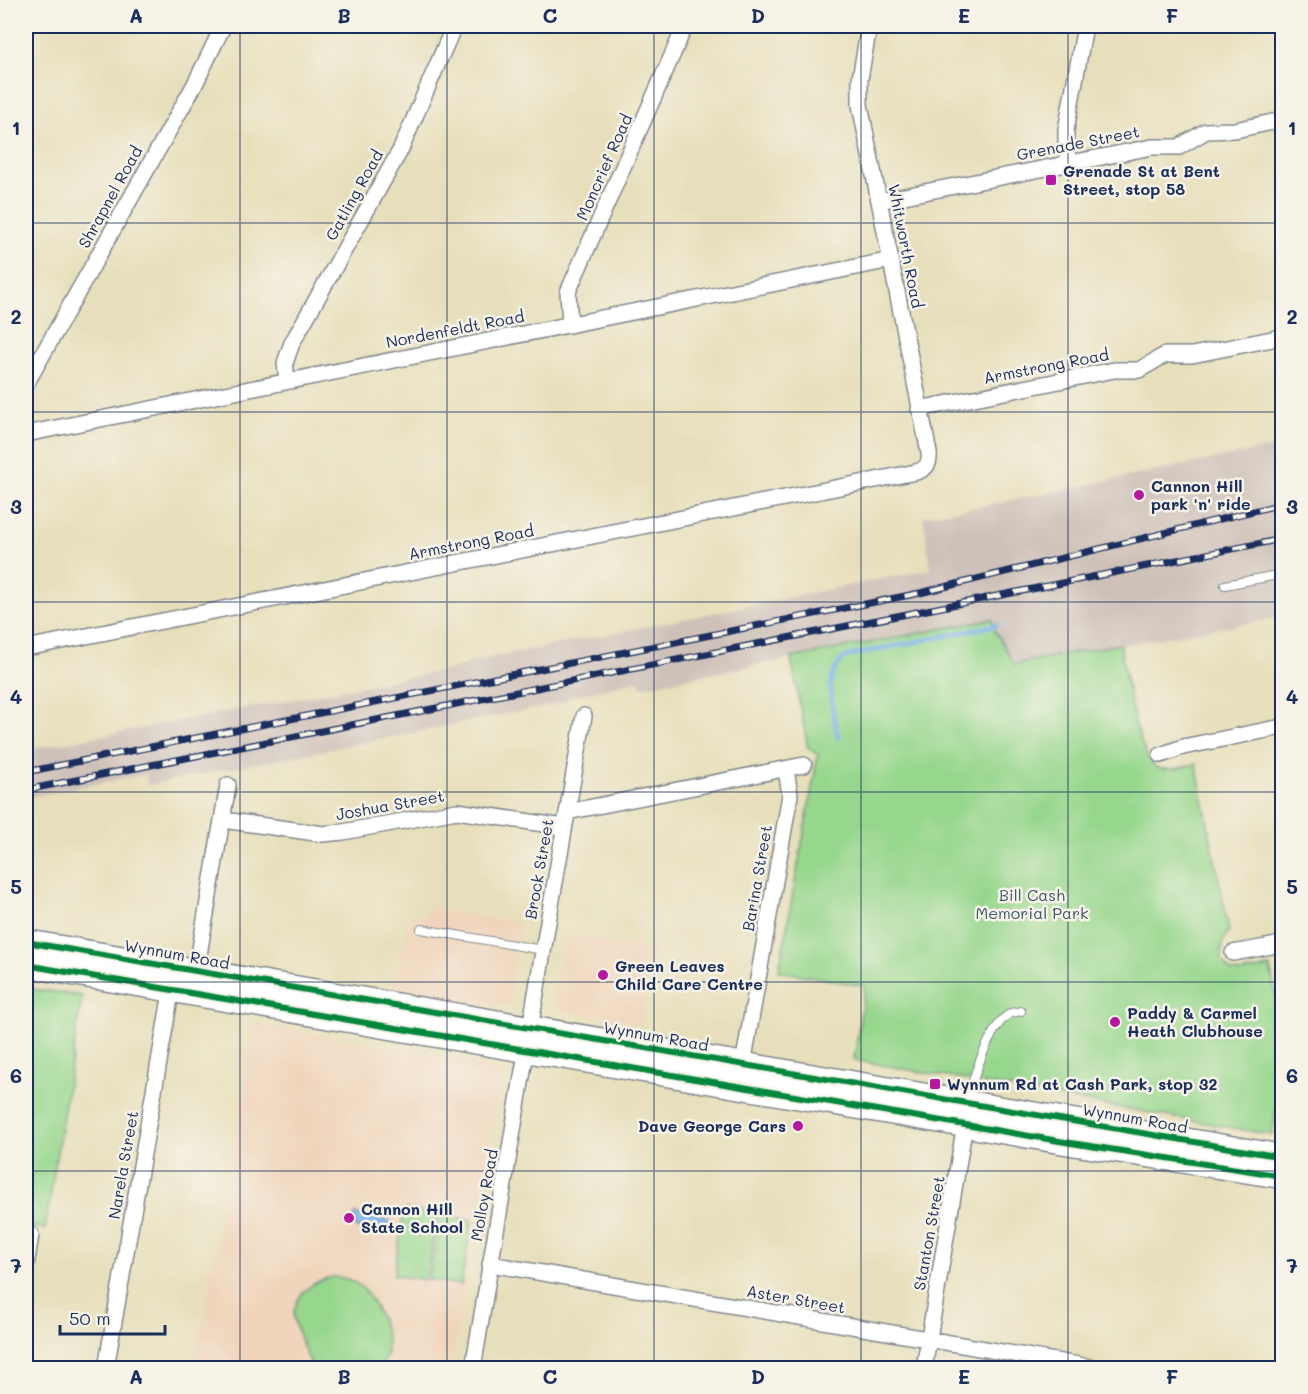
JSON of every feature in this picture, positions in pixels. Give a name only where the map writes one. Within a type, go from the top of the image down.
[{"type":"main road","name":"Wynnum Road","points":[[26,942],[184,981]]},
{"type":"main road","name":"Wynnum Road","points":[[26,965],[184,981],[967,1114],[1282,1157]]},
{"type":"main road","name":"Wynnum Road","points":[[529,1040],[742,1065],[967,1114],[1282,1176]]},
{"type":"street","name":"Shrapnel Road","points":[[26,384],[195,84],[223,26]]},
{"type":"street","name":"Gatling Road","points":[[287,380],[285,363],[292,343],[400,149],[454,26]]},
{"type":"street","name":"Moncrief Road","points":[[570,326],[568,292],[685,26]]},
{"type":"street","name":"Whitworth Road","points":[[869,26],[859,96],[929,457],[928,464],[922,470]]},
{"type":"street","points":[[1069,164],[1066,130],[1084,26]]},
{"type":"street","name":"Grenade Street","points":[[879,201],[1152,147],[1179,147],[1206,131],[1235,130],[1282,120]]},
{"type":"street","name":"Nordenfeldt Road","points":[[26,434],[891,260]]},
{"type":"street","name":"Armstrong Road","points":[[919,409],[1114,370],[1139,370],[1165,356],[1192,355],[1282,337]]},
{"type":"street","name":"Armstrong Road","points":[[26,648],[922,470]]},
{"type":"street","name":"Brock Street","points":[[529,1040],[584,716]]},
{"type":"street","points":[[1161,755],[1183,747],[1282,727]]},
{"type":"street","name":"Joshua Street","points":[[223,820],[323,834],[457,811],[565,820],[804,765]]},
{"type":"street","name":"Barina Street","points":[[742,1065],[790,795],[786,769]]},
{"type":"street","name":"Narela Street","points":[[106,1368],[184,981],[223,820],[228,785]]},
{"type":"street","points":[[1233,953],[1282,944]]},
{"type":"street","name":"Molloy Road","points":[[473,1368],[529,1040]]},
{"type":"street","name":"Stanton Street","points":[[924,1368],[967,1114]]},
{"type":"street","points":[[26,1266],[29,1239]]},
{"type":"street","name":"Aster Street","points":[[490,1264],[1096,1368]]},
{"type":"lane","points":[[1225,585],[1282,574]]},
{"type":"lane","points":[[421,929],[543,950]]},
{"type":"lane","points":[[967,1114],[976,1067],[989,1042],[1000,1023],[1011,1013],[1021,1011]]},
{"type":"shaded area","points":[[1282,445],[1282,617],[1014,664],[994,629],[992,620],[641,687],[638,680],[570,697],[563,703],[148,785],[146,774],[26,798],[26,750],[448,670],[480,660],[931,569],[923,516],[984,506]]},
{"type":"shaded area","points":[[428,908],[521,923],[507,1008],[396,990],[409,913],[426,916]]},
{"type":"shaded area","name":"Green Leaves Child Care Centre","points":[[564,934],[654,950],[641,1025],[557,1010],[553,999]]},
{"type":"shaded area","name":"Cannon Hill State School","points":[[255,1023],[502,1068],[452,1368],[195,1368]]},
{"type":"green space","name":"Bill Cash Memorial Park","points":[[992,619],[994,629],[1014,664],[1120,644],[1133,712],[1143,748],[1150,761],[1162,769],[1196,764],[1229,931],[1222,943],[1221,959],[1230,971],[1241,973],[1270,967],[1282,1026],[1282,1077],[1272,1135],[854,1060],[865,986],[779,971],[818,755],[808,748],[791,658]]},
{"type":"green space","points":[[26,988],[82,996],[45,1229],[26,1226]]},
{"type":"green space","points":[[404,1209],[437,1214],[426,1280],[394,1275]]},
{"type":"green space","points":[[440,1215],[472,1220],[461,1285],[429,1280]]},
{"type":"green space","points":[[333,1277],[356,1283],[367,1293],[375,1307],[387,1342],[386,1355],[381,1368],[314,1368],[311,1364],[294,1319],[296,1303],[305,1290]]},
{"type":"water","points":[[355,1214],[390,1221],[387,1234],[353,1227]]},
{"type":"waterway","points":[[838,738],[831,683],[839,664],[847,656],[997,625]]},
{"type":"railway","points":[[26,772],[920,593],[1282,504]]},
{"type":"railway","points":[[26,790],[1282,539]]},
{"type":"cycle path","points":[[26,942],[1282,1157]]},
{"type":"cycle path","points":[[26,965],[1071,1143],[1282,1176]]},
{"type":"place","name":"Grenade St at Bent Street, stop 58","points":[[1051,180]]},
{"type":"place","name":"Cannon Hill park 'n' ride","points":[[1139,495]]},
{"type":"place","name":"Green Leaves Child Care Centre","points":[[603,975]]},
{"type":"place","name":"Paddy & Carmel Heath Clubhouse","points":[[1115,1022]]},
{"type":"place","name":"Wynnum Rd at Cash Park, stop 32","points":[[935,1084]]},
{"type":"place","name":"Dave George Cars","points":[[798,1126]]},
{"type":"place","name":"Cannon Hill State School","points":[[349,1218]]}]
